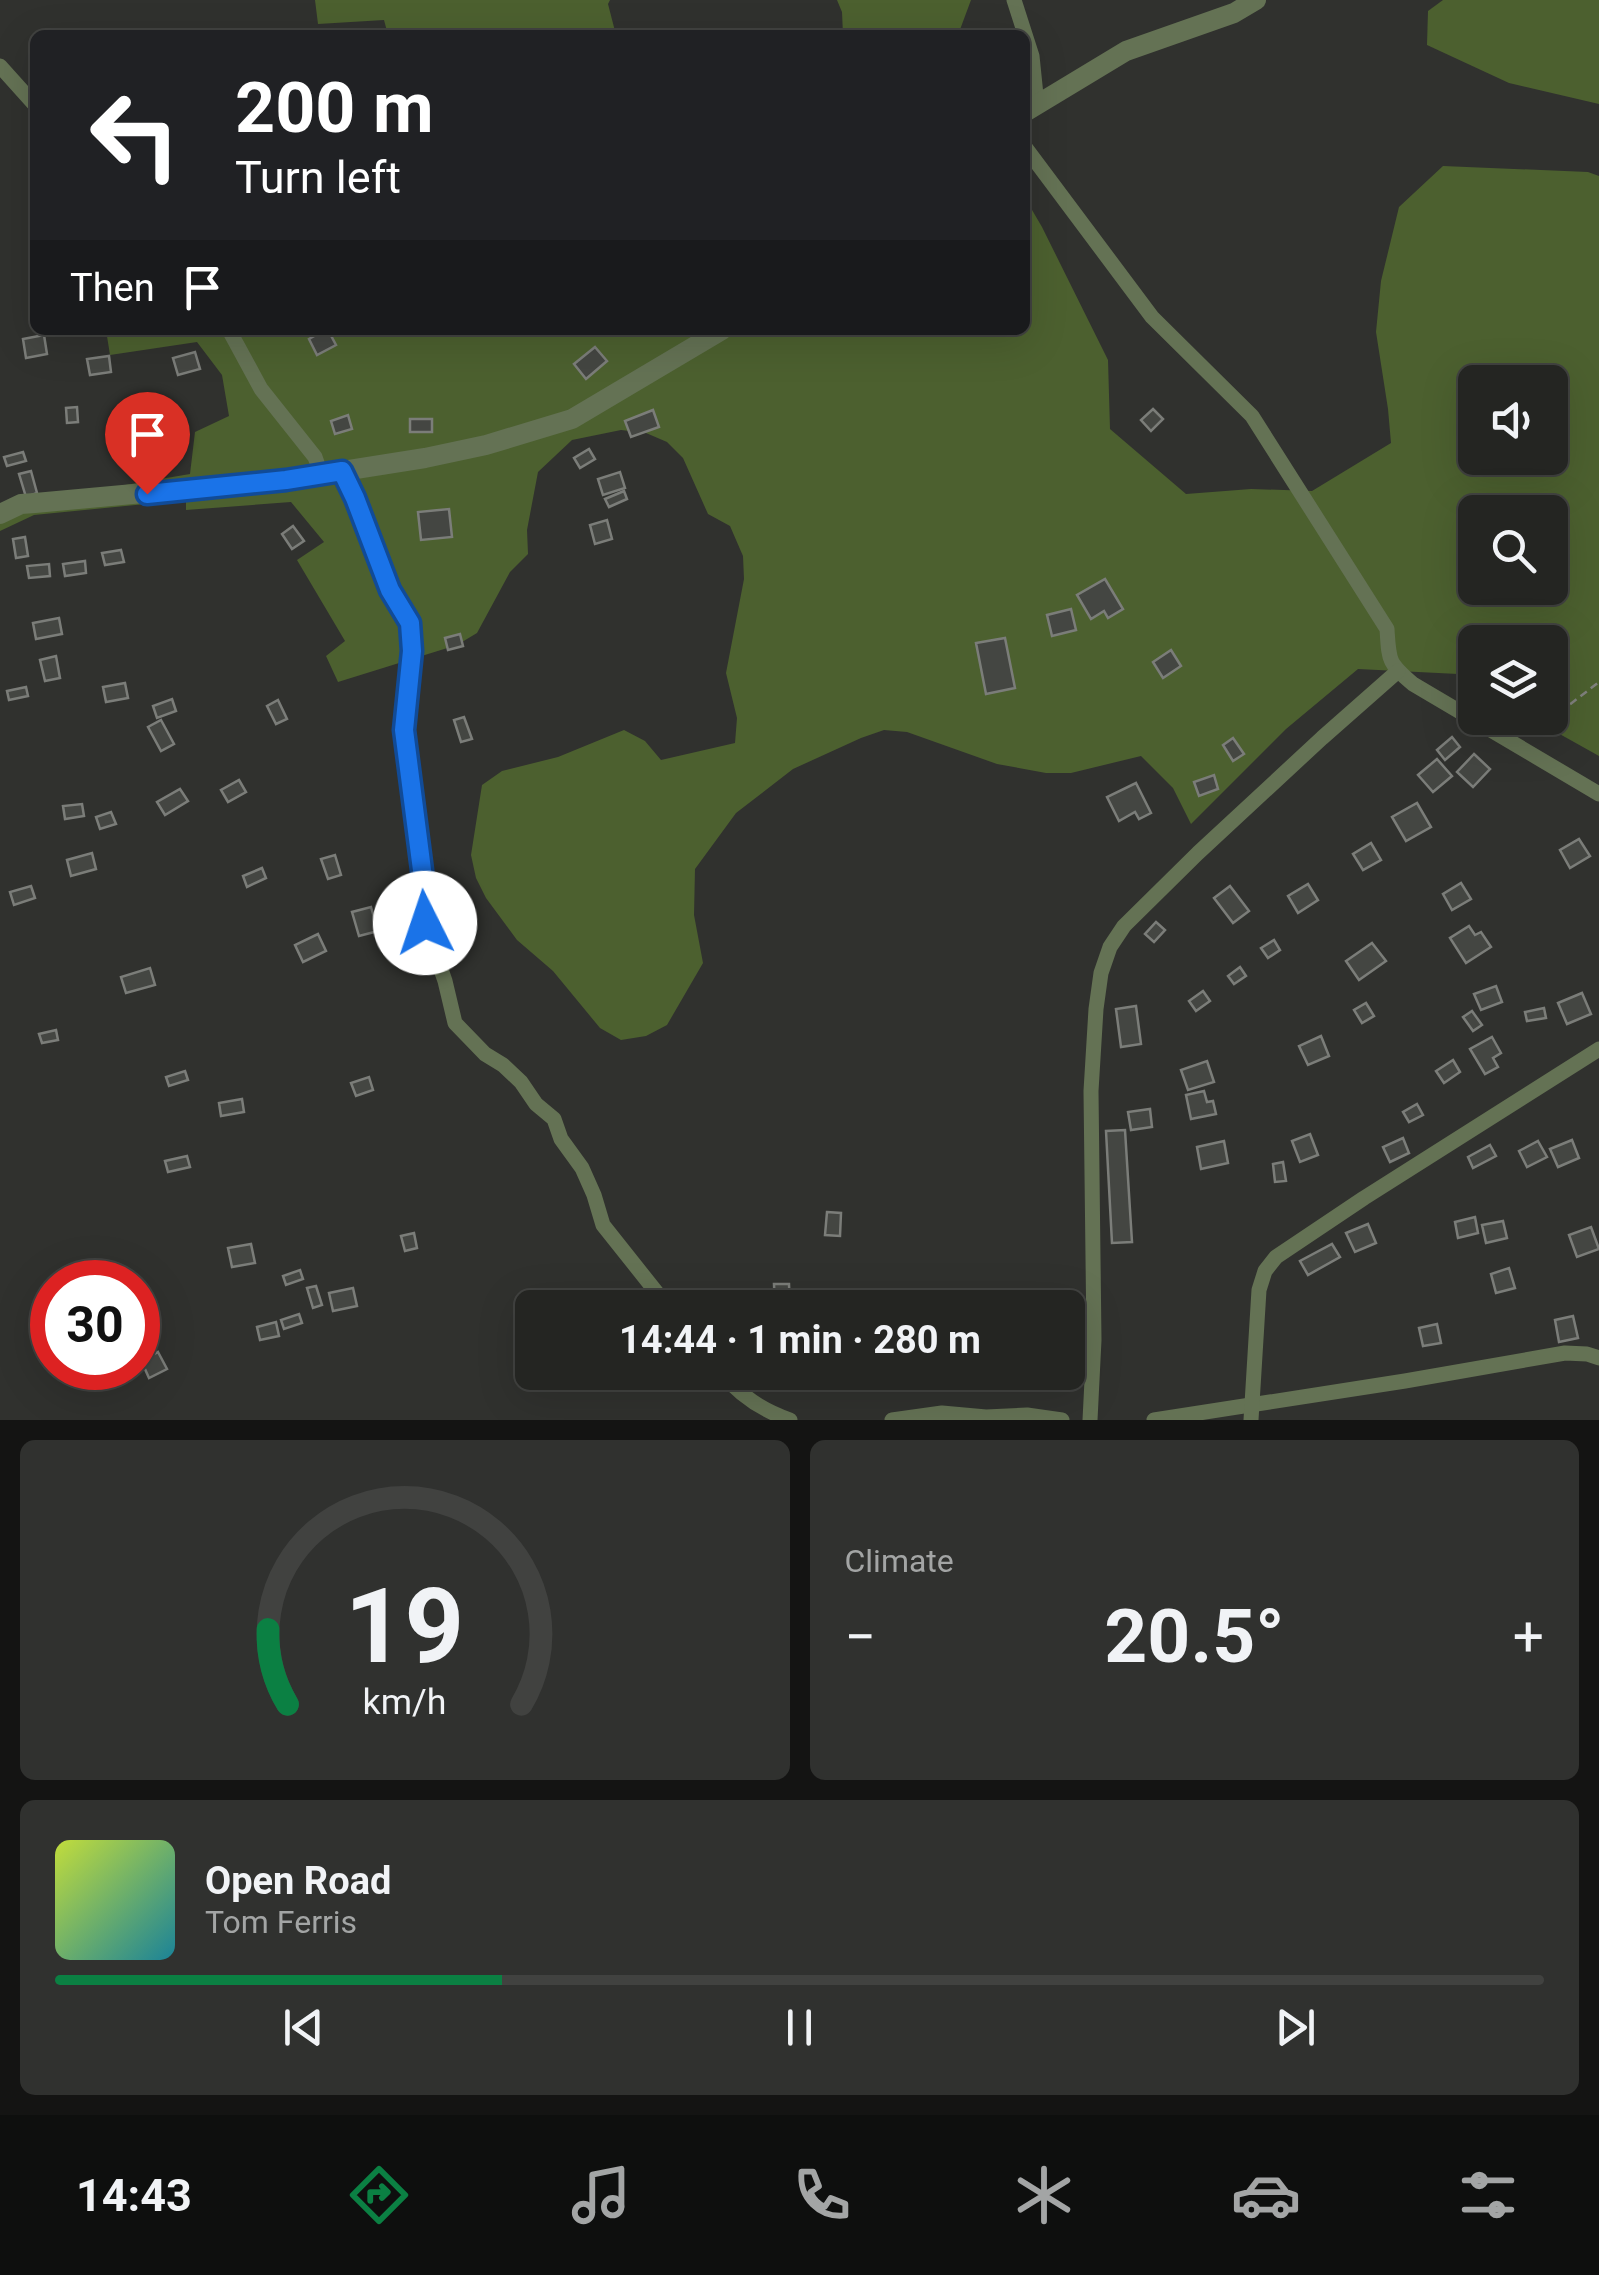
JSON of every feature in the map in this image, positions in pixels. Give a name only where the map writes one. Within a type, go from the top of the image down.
[{"type":"street","points":[[1014,0],[1024,30]]},
{"type":"street","points":[[1031,109],[1126,52],[1234,14],[1256,0]]},
{"type":"street","points":[[1030,50],[1031,109]]},
{"type":"street","points":[[0,66],[30,100]]},
{"type":"street","points":[[1030,154],[1152,317],[1252,416],[1388,629],[1389,659],[1398,671],[1413,684],[1599,794]]},
{"type":"street","points":[[232,335],[261,389],[355,498],[390,590],[410,623],[412,651],[404,730],[425,923],[456,1023],[554,1119],[561,1139],[582,1168],[603,1226],[655,1290]]},
{"type":"street","points":[[0,514],[21,504],[230,486],[332,473],[486,445],[581,414],[714,335]]},
{"type":"street","points":[[1090,1420],[1094,1340],[1092,1091],[1096,1009],[1101,973],[1110,947],[1124,926],[1198,853],[1398,671]]},
{"type":"street","points":[[1252,1412],[1259,1290],[1265,1271],[1276,1257],[1599,1048]]},
{"type":"street","points":[[1154,1420],[1252,1412],[1565,1352],[1587,1354],[1598,1360]]},
{"type":"street","points":[[737,1390],[767,1412],[790,1420]]},
{"type":"street","points":[[892,1420],[942,1413],[1062,1420]]},
{"type":"path","points":[[1516,745],[1599,682]]},
{"type":"green space","points":[[315,0],[610,0],[615,30],[387,30],[384,20],[318,24]]},
{"type":"green space","points":[[837,0],[971,0],[960,30],[843,30]]},
{"type":"green space","points":[[1443,0],[1599,0],[1599,104],[1509,83],[1427,45],[1428,11]]},
{"type":"green space","points":[[1443,166],[1588,172],[1599,176],[1599,756],[1561,735],[1568,735],[1568,625],[1458,625],[1458,674],[1358,669],[1286,729],[1191,824],[1173,788],[1141,756],[1071,773],[1046,773],[997,764],[907,732],[884,730],[793,769],[736,813],[695,869],[694,915],[703,963],[667,1025],[646,1036],[621,1040],[600,1028],[553,971],[517,940],[486,898],[471,855],[482,785],[502,771],[558,757],[624,730],[645,741],[661,760],[735,743],[737,718],[726,673],[744,579],[743,556],[730,526],[708,514],[683,458],[667,442],[646,433],[621,430],[572,440],[538,472],[527,530],[528,554],[510,572],[477,633],[457,645],[338,682],[326,656],[345,641],[297,560],[324,542],[291,502],[186,510],[186,500],[34,515],[0,531],[0,514],[19,503],[190,474],[195,432],[229,416],[222,375],[197,342],[110,355],[107,335],[1030,335],[1030,207],[1108,360],[1110,429],[1186,494],[1251,489],[1312,491],[1391,443],[1376,332],[1381,281],[1399,207]]},
{"type":"building","points":[[44,335],[47,354],[26,358],[23,339]]},
{"type":"building","points":[[331,335],[336,345],[317,355],[309,339]]},
{"type":"building","points":[[595,347],[607,361],[586,379],[574,364]]},
{"type":"building","points":[[195,352],[200,369],[178,375],[173,358]]},
{"type":"building","points":[[109,356],[111,372],[90,375],[87,359]]},
{"type":"building","points":[[77,407],[78,422],[67,423],[66,408]]},
{"type":"building","points":[[1153,409],[1163,419],[1151,431],[1141,420]]},
{"type":"building","points":[[653,410],[659,427],[631,437],[625,421]]},
{"type":"building","points":[[348,415],[352,429],[335,434],[331,421]]},
{"type":"building","points":[[410,419],[432,419],[432,432],[410,432]]},
{"type":"building","points":[[154,443],[157,459],[136,462],[134,446]]},
{"type":"building","points":[[589,449],[595,459],[580,468],[574,458]]},
{"type":"building","points":[[23,452],[26,461],[7,466],[4,457]]},
{"type":"building","points":[[31,471],[37,493],[26,497],[19,474]]},
{"type":"building","points":[[620,472],[625,488],[603,495],[598,479]]},
{"type":"building","points":[[624,491],[627,499],[609,507],[605,499]]},
{"type":"building","points":[[449,509],[452,537],[421,540],[418,512]]},
{"type":"building","points":[[607,520],[612,539],[595,544],[590,525]]},
{"type":"building","points":[[293,526],[304,541],[292,549],[282,534]]},
{"type":"building","points":[[25,537],[28,556],[16,558],[13,539]]},
{"type":"building","points":[[121,550],[124,562],[105,565],[102,553]]},
{"type":"building","points":[[85,561],[86,573],[65,576],[63,564]]},
{"type":"building","points":[[49,564],[50,576],[29,578],[27,566]]},
{"type":"building","points":[[1105,579],[1123,609],[1108,618],[1104,611],[1091,619],[1077,595]]},
{"type":"building","points":[[1071,609],[1076,630],[1052,636],[1047,615]]},
{"type":"building","points":[[59,618],[62,634],[36,639],[33,623]]},
{"type":"building","points":[[460,634],[463,646],[448,650],[445,638]]},
{"type":"building","points":[[1005,638],[1015,688],[986,694],[976,643]]},
{"type":"building","points":[[1171,650],[1181,666],[1163,678],[1153,662]]},
{"type":"building","points":[[56,656],[60,678],[45,681],[40,660]]},
{"type":"building","points":[[125,683],[128,698],[106,702],[103,687]]},
{"type":"building","points":[[26,687],[28,696],[9,700],[7,691]]},
{"type":"building","points":[[172,699],[176,711],[157,718],[153,706]]},
{"type":"building","points":[[278,700],[287,719],[276,724],[267,706]]},
{"type":"building","points":[[464,717],[472,739],[461,742],[454,720]]},
{"type":"building","points":[[161,720],[174,744],[161,751],[148,727]]},
{"type":"building","points":[[1452,737],[1460,747],[1445,760],[1437,750]]},
{"type":"building","points":[[1233,738],[1244,754],[1233,761],[1223,745]]},
{"type":"building","points":[[1474,754],[1490,769],[1473,787],[1457,772]]},
{"type":"building","points":[[1437,759],[1452,776],[1433,792],[1418,775]]},
{"type":"building","points":[[1214,775],[1218,789],[1199,796],[1194,782]]},
{"type":"building","points":[[239,780],[246,792],[228,802],[221,790]]},
{"type":"building","points":[[1136,783],[1151,813],[1139,819],[1135,812],[1119,821],[1107,797]]},
{"type":"building","points":[[180,789],[188,801],[165,815],[157,802]]},
{"type":"building","points":[[1417,803],[1431,827],[1406,841],[1392,817]]},
{"type":"building","points":[[82,804],[84,816],[65,819],[63,806]]},
{"type":"building","points":[[111,812],[116,824],[100,829],[96,817]]},
{"type":"building","points":[[1579,839],[1590,856],[1570,868],[1560,850]]},
{"type":"building","points":[[1371,843],[1381,860],[1363,870],[1353,854]]},
{"type":"building","points":[[92,853],[96,869],[71,876],[67,860]]},
{"type":"building","points":[[335,855],[341,875],[328,879],[321,859]]},
{"type":"building","points":[[262,868],[266,878],[247,887],[243,876]]},
{"type":"building","points":[[1461,883],[1471,899],[1452,910],[1443,894]]},
{"type":"building","points":[[1308,884],[1318,900],[1298,913],[1288,896]]},
{"type":"building","points":[[31,886],[35,898],[14,905],[10,892]]},
{"type":"building","points":[[1230,886],[1249,911],[1233,923],[1214,898]]},
{"type":"building","points":[[371,907],[378,931],[359,936],[352,912]]},
{"type":"building","points":[[1156,922],[1165,930],[1154,942],[1145,934]]},
{"type":"building","points":[[1469,926],[1475,935],[1481,932],[1491,947],[1466,963],[1450,938]]},
{"type":"building","points":[[318,934],[326,951],[303,962],[295,945]]},
{"type":"building","points":[[1274,940],[1280,950],[1268,958],[1261,948]]},
{"type":"building","points":[[1372,943],[1386,961],[1359,980],[1346,961]]},
{"type":"building","points":[[1240,967],[1246,976],[1234,984],[1228,976]]},
{"type":"building","points":[[150,968],[155,985],[126,993],[121,977]]},
{"type":"building","points":[[1496,986],[1502,1002],[1481,1010],[1474,994]]},
{"type":"building","points":[[1203,991],[1210,1001],[1196,1011],[1189,1001]]},
{"type":"building","points":[[1582,993],[1591,1014],[1567,1024],[1558,1003]]},
{"type":"building","points":[[1366,1003],[1374,1016],[1362,1023],[1354,1010]]},
{"type":"building","points":[[1136,1006],[1141,1044],[1121,1047],[1116,1009]]},
{"type":"building","points":[[1544,1008],[1546,1018],[1527,1021],[1525,1012]]},
{"type":"building","points":[[1472,1011],[1482,1025],[1473,1031],[1463,1017]]},
{"type":"building","points":[[56,1030],[58,1040],[42,1043],[39,1034]]},
{"type":"building","points":[[1321,1036],[1329,1056],[1308,1065],[1299,1046]]},
{"type":"building","points":[[1492,1037],[1501,1053],[1493,1058],[1498,1067],[1485,1074],[1470,1049]]},
{"type":"building","points":[[1453,1060],[1460,1072],[1444,1083],[1436,1071]]},
{"type":"building","points":[[1207,1061],[1214,1082],[1188,1090],[1181,1070]]},
{"type":"building","points":[[185,1071],[188,1080],[169,1086],[166,1077]]},
{"type":"building","points":[[369,1077],[373,1090],[356,1096],[351,1083]]},
{"type":"building","points":[[1204,1091],[1207,1102],[1213,1101],[1216,1114],[1191,1119],[1186,1095]]},
{"type":"building","points":[[242,1099],[244,1112],[221,1116],[219,1103]]},
{"type":"building","points":[[1417,1104],[1423,1115],[1409,1122],[1403,1112]]},
{"type":"building","points":[[1150,1109],[1152,1127],[1131,1130],[1128,1112]]},
{"type":"building","points":[[1125,1130],[1132,1242],[1112,1243],[1106,1131]]},
{"type":"building","points":[[1310,1134],[1318,1155],[1300,1162],[1292,1141]]},
{"type":"building","points":[[1403,1138],[1409,1153],[1390,1162],[1383,1147]]},
{"type":"building","points":[[1572,1140],[1579,1158],[1558,1167],[1550,1149]]},
{"type":"building","points":[[1224,1141],[1228,1163],[1201,1169],[1197,1147]]},
{"type":"building","points":[[1538,1141],[1547,1157],[1527,1167],[1519,1151]]},
{"type":"building","points":[[1490,1145],[1496,1156],[1473,1168],[1468,1157]]},
{"type":"building","points":[[187,1156],[190,1167],[168,1172],[165,1161]]},
{"type":"building","points":[[1283,1162],[1286,1181],[1275,1182],[1273,1164]]},
{"type":"building","points":[[827,1212],[841,1213],[840,1236],[825,1235]]},
{"type":"building","points":[[1475,1217],[1478,1233],[1458,1238],[1455,1222]]},
{"type":"building","points":[[1503,1221],[1507,1238],[1486,1243],[1482,1225]]},
{"type":"building","points":[[1368,1224],[1376,1243],[1355,1252],[1346,1233]]},
{"type":"building","points":[[1591,1227],[1599,1249],[1577,1257],[1569,1235]]},
{"type":"building","points":[[414,1233],[417,1248],[405,1251],[401,1236]]},
{"type":"building","points":[[251,1244],[255,1263],[232,1267],[228,1248]]},
{"type":"building","points":[[1332,1244],[1340,1257],[1308,1275],[1300,1261]]},
{"type":"building","points":[[1509,1268],[1515,1288],[1496,1293],[1491,1274]]},
{"type":"building","points":[[300,1270],[303,1279],[286,1285],[283,1276]]},
{"type":"building","points":[[774,1284],[789,1284],[789,1290],[774,1290]]},
{"type":"building","points":[[316,1286],[322,1305],[313,1308],[307,1288]]},
{"type":"building","points":[[353,1288],[357,1306],[333,1311],[329,1293]]},
{"type":"building","points":[[299,1314],[302,1323],[284,1329],[281,1320]]},
{"type":"building","points":[[1573,1316],[1578,1338],[1559,1342],[1555,1320]]},
{"type":"building","points":[[276,1322],[279,1336],[260,1340],[257,1327]]},
{"type":"building","points":[[1437,1324],[1441,1343],[1423,1346],[1419,1328]]},
{"type":"route","points":[[147,494],[342,471],[390,590],[410,623],[412,651],[404,730],[425,923]]}]
